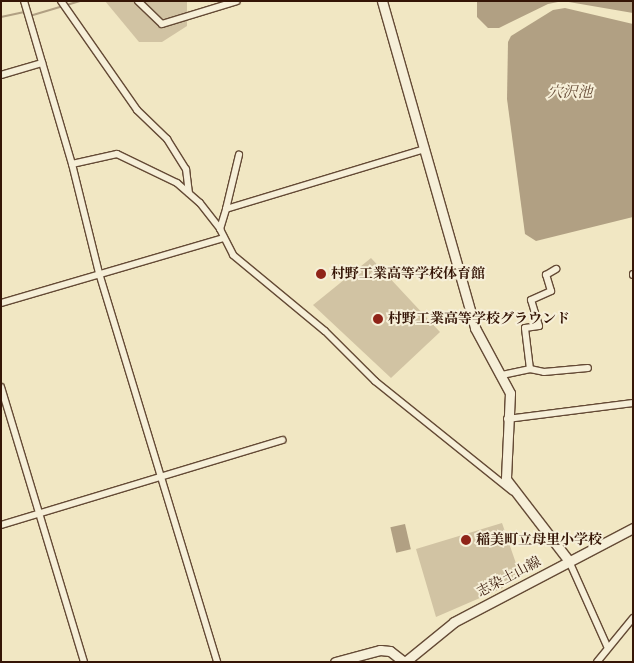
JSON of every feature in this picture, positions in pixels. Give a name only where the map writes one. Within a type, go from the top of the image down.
[{"type":"street","points":[[25,1],[72,164],[99,273],[217,662]]},
{"type":"street","points":[[138,1],[162,24],[237,1]]},
{"type":"street","points":[[382,1],[476,328],[510,392],[507,419],[506,479],[569,561],[608,648]]},
{"type":"street","points":[[62,2],[137,110],[168,139],[186,169],[189,193]]},
{"type":"street","points":[[1,75],[42,63]]},
{"type":"street","points":[[226,209],[425,149]]},
{"type":"street","points":[[72,164],[117,154],[176,183],[189,193],[220,229],[233,255],[315,322],[375,381],[515,493]]},
{"type":"street","points":[[220,229],[239,156]]},
{"type":"street","points":[[2,302],[224,238]]},
{"type":"street","points":[[530,369],[525,328],[539,326],[531,300],[551,291],[546,275],[556,269]]},
{"type":"street","points":[[502,374],[530,369],[544,372],[588,368]]},
{"type":"street","points":[[1,387],[84,662]]},
{"type":"street","points":[[507,419],[633,403]]},
{"type":"street","points":[[1,525],[282,440]]},
{"type":"street","name":"志染土山線","points":[[405,662],[454,622],[633,528]]},
{"type":"street","points":[[597,662],[633,618]]},
{"type":"street","points":[[341,661],[380,650],[390,651],[405,662]]},
{"type":"shaded area","points":[[105,1],[187,1],[187,26],[162,42],[139,42]]},
{"type":"shaded area","name":"村野工業高等学校グラウンド","points":[[371,258],[440,332],[391,378],[313,305]]},
{"type":"shaded area","points":[[502,523],[520,575],[501,583],[503,588],[436,617],[416,549]]},
{"type":"water","points":[[477,1],[563,1],[548,4],[499,28],[488,28],[477,17]]},
{"type":"water","points":[[563,1],[633,1],[633,13]]},
{"type":"water","name":"穴沢池","points":[[565,8],[633,24],[633,217],[536,241],[525,234],[507,99],[508,42],[511,36],[553,10]]},
{"type":"water","points":[[405,524],[411,549],[396,553],[390,527]]},
{"type":"waterway","points":[[30,14],[33,15],[80,1]]},
{"type":"waterway","points":[[1,17],[25,12]]},
{"type":"place","name":"村野工業高等学校体育館","points":[[321,274]]},
{"type":"place","name":"村野工業高等学校グラウンド","points":[[378,319]]},
{"type":"place","name":"稲美町立母里小学校","points":[[466,540]]}]
